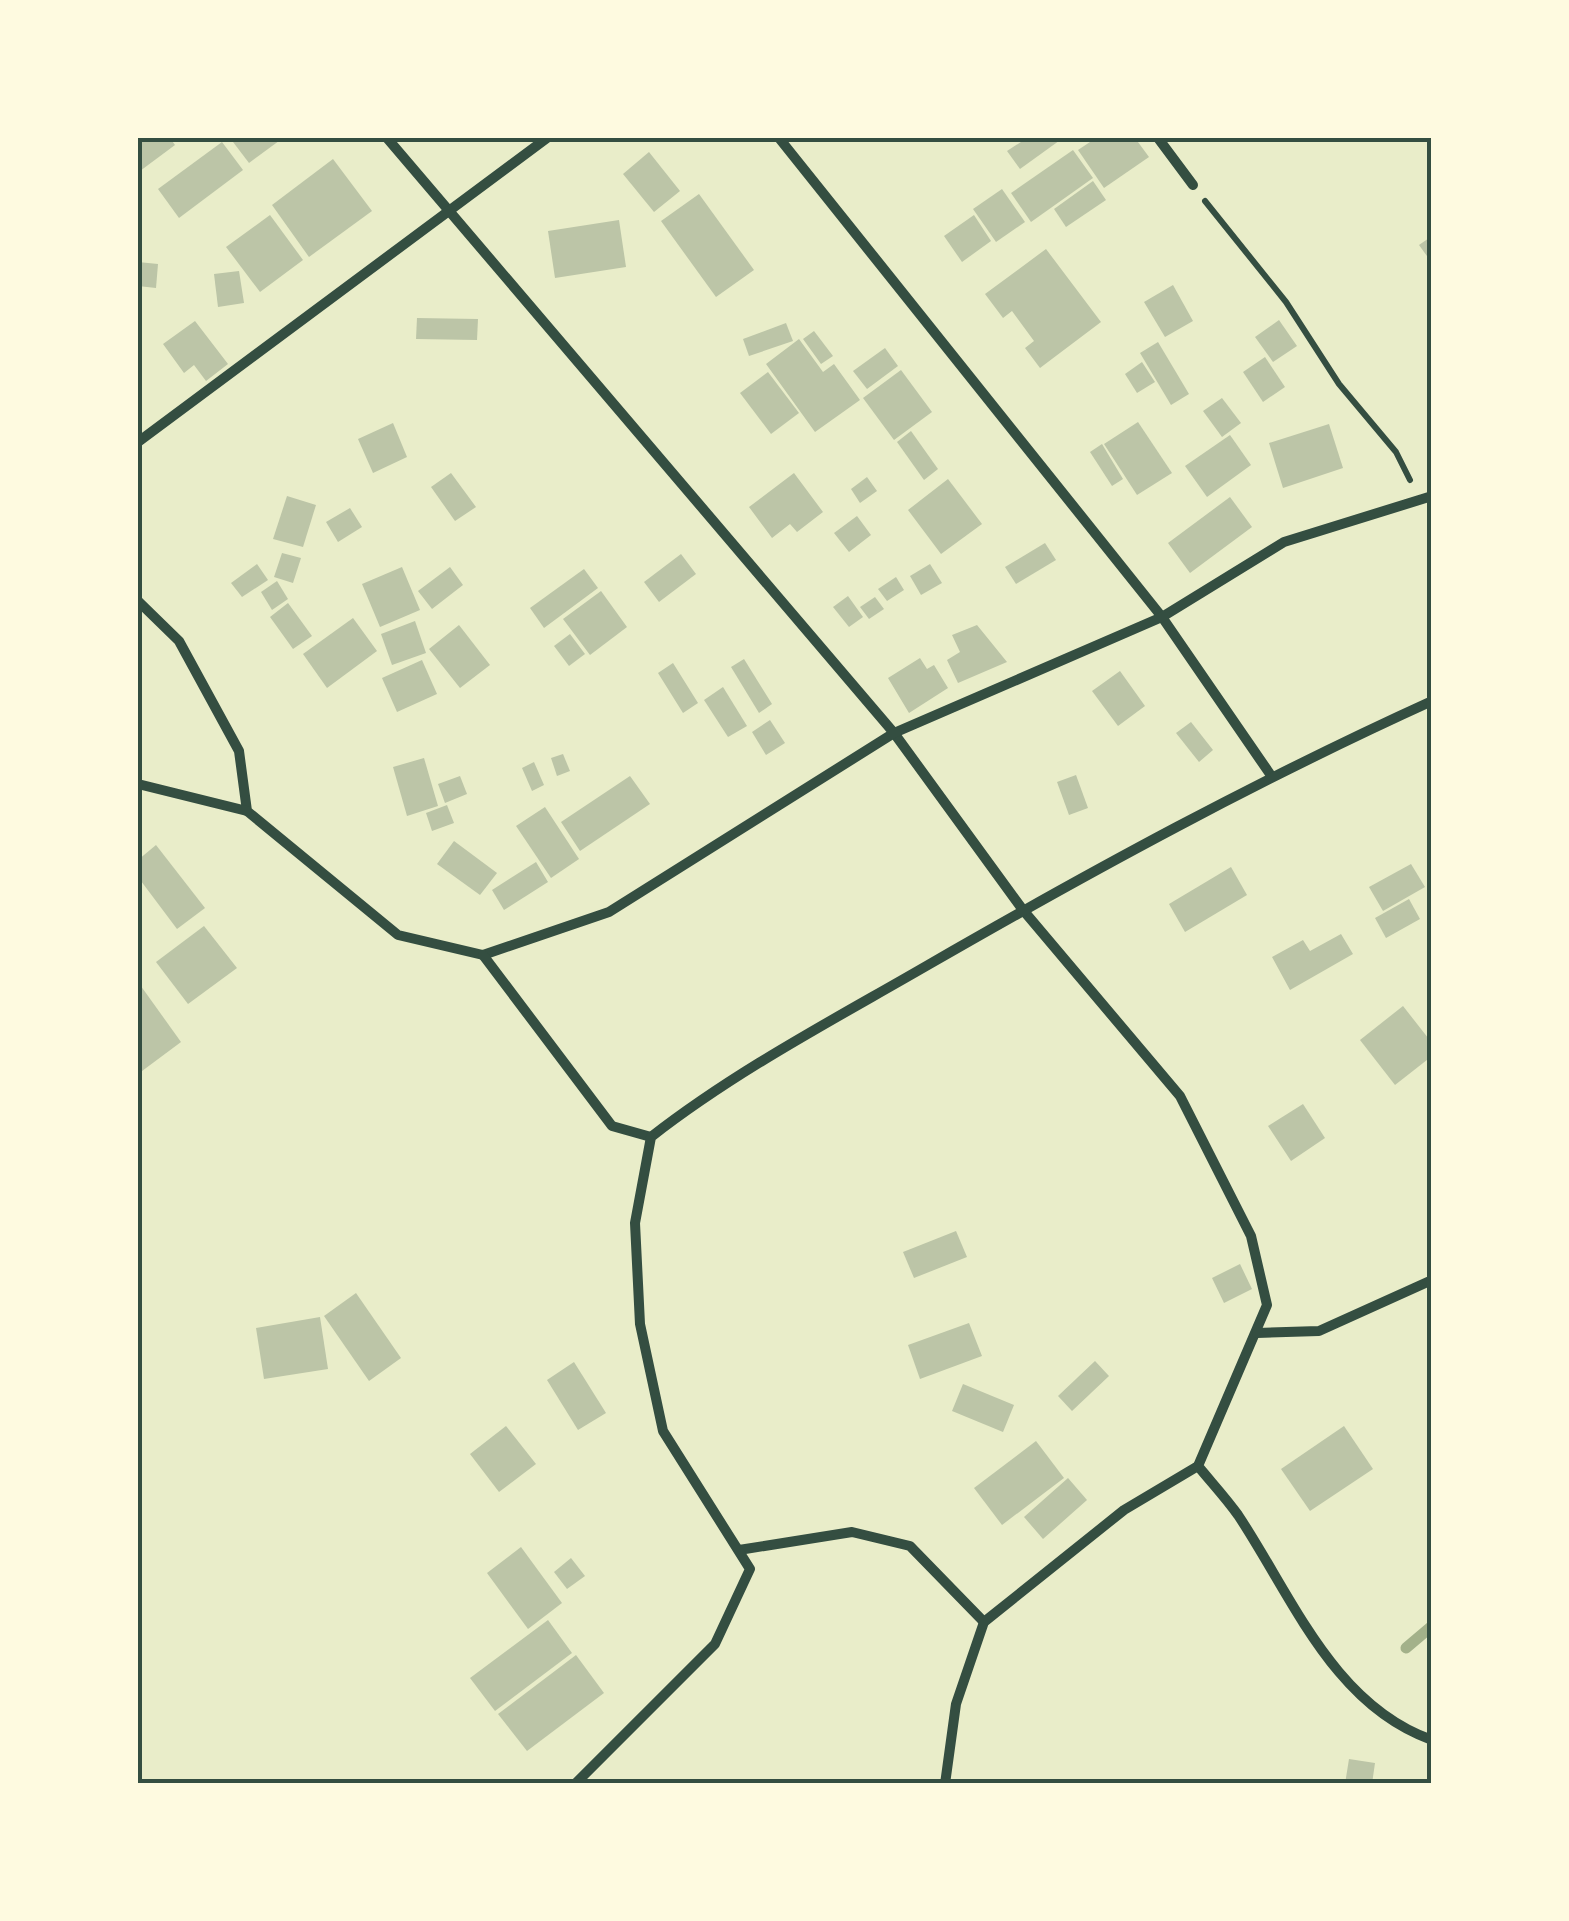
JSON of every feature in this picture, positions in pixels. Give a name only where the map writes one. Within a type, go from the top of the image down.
[{"type":"street","points":[[387,138],[894,733],[1023,910],[1180,1096],[1251,1236],[1268,1305],[1198,1466],[1124,1510],[984,1622],[956,1704],[945,1784]]},
{"type":"street","points":[[138,442],[547,138]]},
{"type":"street","points":[[779,138],[1162,617],[1270,774]]},
{"type":"street","points":[[1158,138],[1193,185]]},
{"type":"street","points":[[138,784],[247,811],[398,936],[483,955],[609,912],[894,733],[1162,617],[1284,542],[1426,499]]},
{"type":"street","points":[[138,601],[179,641],[239,751],[247,811]]},
{"type":"street","points":[[575,1784],[715,1644],[750,1569],[663,1432],[640,1324],[635,1223],[651,1137],[713,1089],[1023,910],[1270,774],[1432,700]]},
{"type":"street","points":[[483,955],[612,1126],[651,1137]]},
{"type":"street","points":[[1257,1333],[1319,1332],[1432,1280]]},
{"type":"street","points":[[1198,1466],[1236,1512],[1312,1636],[1352,1687],[1398,1728],[1432,1740]]},
{"type":"street","points":[[739,1550],[852,1532],[910,1546],[984,1622]]},
{"type":"path","points":[[1193,185],[1286,302],[1339,384],[1396,452],[1426,499]]},
{"type":"building","points":[[138,138],[170,138],[175,145],[140,171]]},
{"type":"building","points":[[230,138],[283,138],[249,163]]},
{"type":"building","points":[[1027,138],[1063,138],[1020,169],[1007,151]]},
{"type":"building","points":[[1096,138],[1135,138],[1149,157],[1104,188],[1078,150]]},
{"type":"building","points":[[222,142],[243,170],[179,218],[158,189]]},
{"type":"building","points":[[1073,150],[1093,178],[1031,222],[1011,193]]},
{"type":"building","points":[[649,152],[680,191],[654,212],[623,174]]},
{"type":"building","points":[[333,159],[372,211],[309,257],[272,205]]},
{"type":"building","points":[[1093,181],[1106,200],[1066,227],[1054,209]]},
{"type":"building","points":[[1002,189],[1025,222],[996,242],[973,209]]},
{"type":"building","points":[[699,194],[754,270],[716,297],[661,221]]},
{"type":"building","points":[[270,215],[303,260],[260,292],[226,247]]},
{"type":"building","points":[[974,215],[991,241],[962,262],[944,236]]},
{"type":"building","points":[[619,220],[626,267],[555,278],[548,231]]},
{"type":"building","points":[[1432,236],[1432,263],[1419,245]]},
{"type":"building","points":[[1046,249],[1101,322],[1040,368],[1025,348],[1034,341],[1012,311],[1003,318],[985,294]]},
{"type":"building","points":[[138,262],[158,264],[156,288],[138,286]]},
{"type":"building","points":[[239,271],[244,303],[218,307],[214,274]]},
{"type":"building","points":[[1173,285],[1193,321],[1165,337],[1144,302]]},
{"type":"building","points":[[417,318],[478,319],[477,340],[416,339]]},
{"type":"building","points":[[1279,320],[1297,346],[1273,362],[1255,337]]},
{"type":"building","points":[[195,321],[228,364],[206,381],[194,365],[184,373],[163,344]]},
{"type":"building","points":[[786,323],[793,341],[749,356],[743,339]]},
{"type":"building","points":[[814,331],[833,356],[821,364],[803,339]]},
{"type":"building","points":[[799,339],[823,372],[834,364],[860,400],[815,432],[766,364]]},
{"type":"building","points":[[1158,342],[1189,394],[1171,405],[1140,353]]},
{"type":"building","points":[[885,348],[898,366],[867,389],[853,371]]},
{"type":"building","points":[[1265,357],[1285,387],[1263,402],[1243,372]]},
{"type":"building","points":[[1142,362],[1155,382],[1137,393],[1125,374]]},
{"type":"building","points":[[901,370],[932,412],[894,440],[863,398]]},
{"type":"building","points":[[768,372],[799,413],[771,434],[740,393]]},
{"type":"building","points":[[1222,398],[1241,423],[1222,437],[1203,411]]},
{"type":"building","points":[[1138,422],[1172,473],[1137,495],[1104,444]]},
{"type":"building","points":[[393,423],[407,457],[373,473],[358,439]]},
{"type":"building","points":[[1329,424],[1343,468],[1283,488],[1269,443]]},
{"type":"building","points":[[911,431],[938,469],[924,480],[897,442]]},
{"type":"building","points":[[1230,435],[1251,465],[1207,497],[1185,466]]},
{"type":"building","points":[[1102,444],[1123,479],[1112,486],[1090,452]]},
{"type":"building","points":[[451,473],[476,507],[455,521],[431,487]]},
{"type":"building","points":[[794,473],[823,512],[797,532],[790,524],[772,538],[749,507]]},
{"type":"building","points":[[867,477],[877,491],[860,503],[851,489]]},
{"type":"building","points":[[948,479],[982,524],[941,554],[908,510]]},
{"type":"building","points":[[287,496],[316,505],[303,547],[273,539]]},
{"type":"building","points":[[1230,497],[1252,527],[1190,573],[1168,543]]},
{"type":"building","points":[[350,508],[362,527],[338,542],[326,522]]},
{"type":"building","points":[[857,516],[871,535],[849,552],[834,533]]},
{"type":"building","points":[[1045,543],[1056,560],[1016,584],[1005,567]]},
{"type":"building","points":[[282,553],[301,558],[293,583],[274,577]]},
{"type":"building","points":[[681,554],[696,574],[659,602],[644,582]]},
{"type":"building","points":[[257,564],[268,580],[242,597],[231,583]]},
{"type":"building","points":[[930,564],[942,583],[921,595],[910,576]]},
{"type":"building","points":[[402,567],[420,610],[380,627],[362,584]]},
{"type":"building","points":[[450,567],[463,585],[432,609],[418,591]]},
{"type":"building","points":[[584,569],[598,588],[544,628],[530,608]]},
{"type":"building","points":[[896,577],[904,590],[887,601],[878,589]]},
{"type":"building","points":[[277,581],[288,599],[272,610],[261,592]]},
{"type":"building","points":[[601,591],[627,627],[590,655],[563,619]]},
{"type":"building","points":[[848,596],[863,617],[849,627],[833,607]]},
{"type":"building","points":[[875,597],[884,609],[869,619],[860,607]]},
{"type":"building","points":[[288,603],[312,636],[293,649],[270,617]]},
{"type":"building","points":[[353,618],[377,651],[327,688],[303,654]]},
{"type":"building","points":[[415,621],[426,653],[392,665],[381,634]]},
{"type":"building","points":[[459,625],[490,665],[460,688],[429,649]]},
{"type":"building","points":[[977,625],[1007,662],[958,683],[947,660],[960,652],[952,635]]},
{"type":"building","points":[[570,634],[585,654],[569,666],[554,646]]},
{"type":"building","points":[[920,658],[927,669],[934,665],[948,688],[909,713],[888,678]]},
{"type":"building","points":[[744,659],[772,704],[759,713],[731,667]]},
{"type":"building","points":[[422,660],[437,694],[397,712],[382,678]]},
{"type":"building","points":[[673,663],[698,703],[683,713],[658,673]]},
{"type":"building","points":[[1120,671],[1145,706],[1118,726],[1092,691]]},
{"type":"building","points":[[723,687],[747,726],[728,737],[704,700]]},
{"type":"building","points":[[770,720],[785,743],[766,755],[752,732]]},
{"type":"building","points":[[1191,722],[1213,750],[1199,762],[1176,733]]},
{"type":"building","points":[[563,754],[570,771],[557,776],[551,758]]},
{"type":"building","points":[[424,758],[438,806],[407,816],[393,767]]},
{"type":"building","points":[[534,762],[544,785],[532,791],[522,768]]},
{"type":"building","points":[[1076,775],[1088,808],[1069,815],[1057,782]]},
{"type":"building","points":[[460,776],[467,794],[445,803],[438,784]]},
{"type":"building","points":[[630,776],[650,804],[580,851],[561,822]]},
{"type":"building","points":[[447,805],[454,823],[432,831],[426,813]]},
{"type":"building","points":[[545,807],[579,859],[551,878],[516,826]]},
{"type":"building","points":[[454,841],[497,873],[480,895],[437,864]]},
{"type":"building","points":[[156,845],[205,908],[177,929],[138,877],[138,860]]},
{"type":"building","points":[[536,862],[548,882],[504,910],[492,890]]},
{"type":"building","points":[[1411,864],[1425,887],[1383,911],[1369,887]]},
{"type":"building","points":[[1231,867],[1247,895],[1185,932],[1169,904]]},
{"type":"building","points":[[1409,899],[1420,919],[1386,938],[1375,918]]},
{"type":"building","points":[[204,926],[237,968],[188,1004],[156,962]]},
{"type":"building","points":[[1341,934],[1353,954],[1290,990],[1272,957],[1303,940],[1310,951]]},
{"type":"building","points":[[138,982],[181,1042],[138,1074]]},
{"type":"building","points":[[1403,1006],[1432,1043],[1432,1056],[1395,1085],[1360,1040]]},
{"type":"building","points":[[1303,1104],[1325,1138],[1291,1161],[1268,1126]]},
{"type":"building","points":[[956,1231],[967,1257],[914,1278],[903,1252]]},
{"type":"building","points":[[1240,1264],[1252,1289],[1224,1303],[1212,1278]]},
{"type":"building","points":[[356,1293],[401,1358],[369,1381],[324,1316]]},
{"type":"building","points":[[320,1317],[328,1369],[264,1379],[256,1328]]},
{"type":"building","points":[[969,1323],[982,1356],[920,1379],[908,1345]]},
{"type":"building","points":[[1095,1361],[1109,1376],[1072,1411],[1058,1396]]},
{"type":"building","points":[[574,1362],[606,1413],[578,1430],[547,1380]]},
{"type":"building","points":[[963,1384],[1014,1405],[1003,1432],[952,1411]]},
{"type":"building","points":[[506,1426],[536,1464],[499,1492],[470,1454]]},
{"type":"building","points":[[1344,1426],[1373,1469],[1310,1511],[1281,1469]]},
{"type":"building","points":[[1036,1441],[1064,1478],[1002,1525],[974,1488]]},
{"type":"building","points":[[1068,1478],[1087,1500],[1043,1539],[1024,1517]]},
{"type":"building","points":[[521,1547],[562,1603],[528,1629],[487,1573]]},
{"type":"building","points":[[571,1558],[585,1576],[567,1589],[554,1572]]},
{"type":"building","points":[[548,1620],[572,1653],[495,1711],[470,1678]]},
{"type":"building","points":[[576,1655],[604,1693],[527,1751],[498,1714]]},
{"type":"building","points":[[1349,1759],[1375,1763],[1372,1784],[1345,1784]]},
{"type":"waterway","points":[[1406,1648],[1432,1626]]}]
